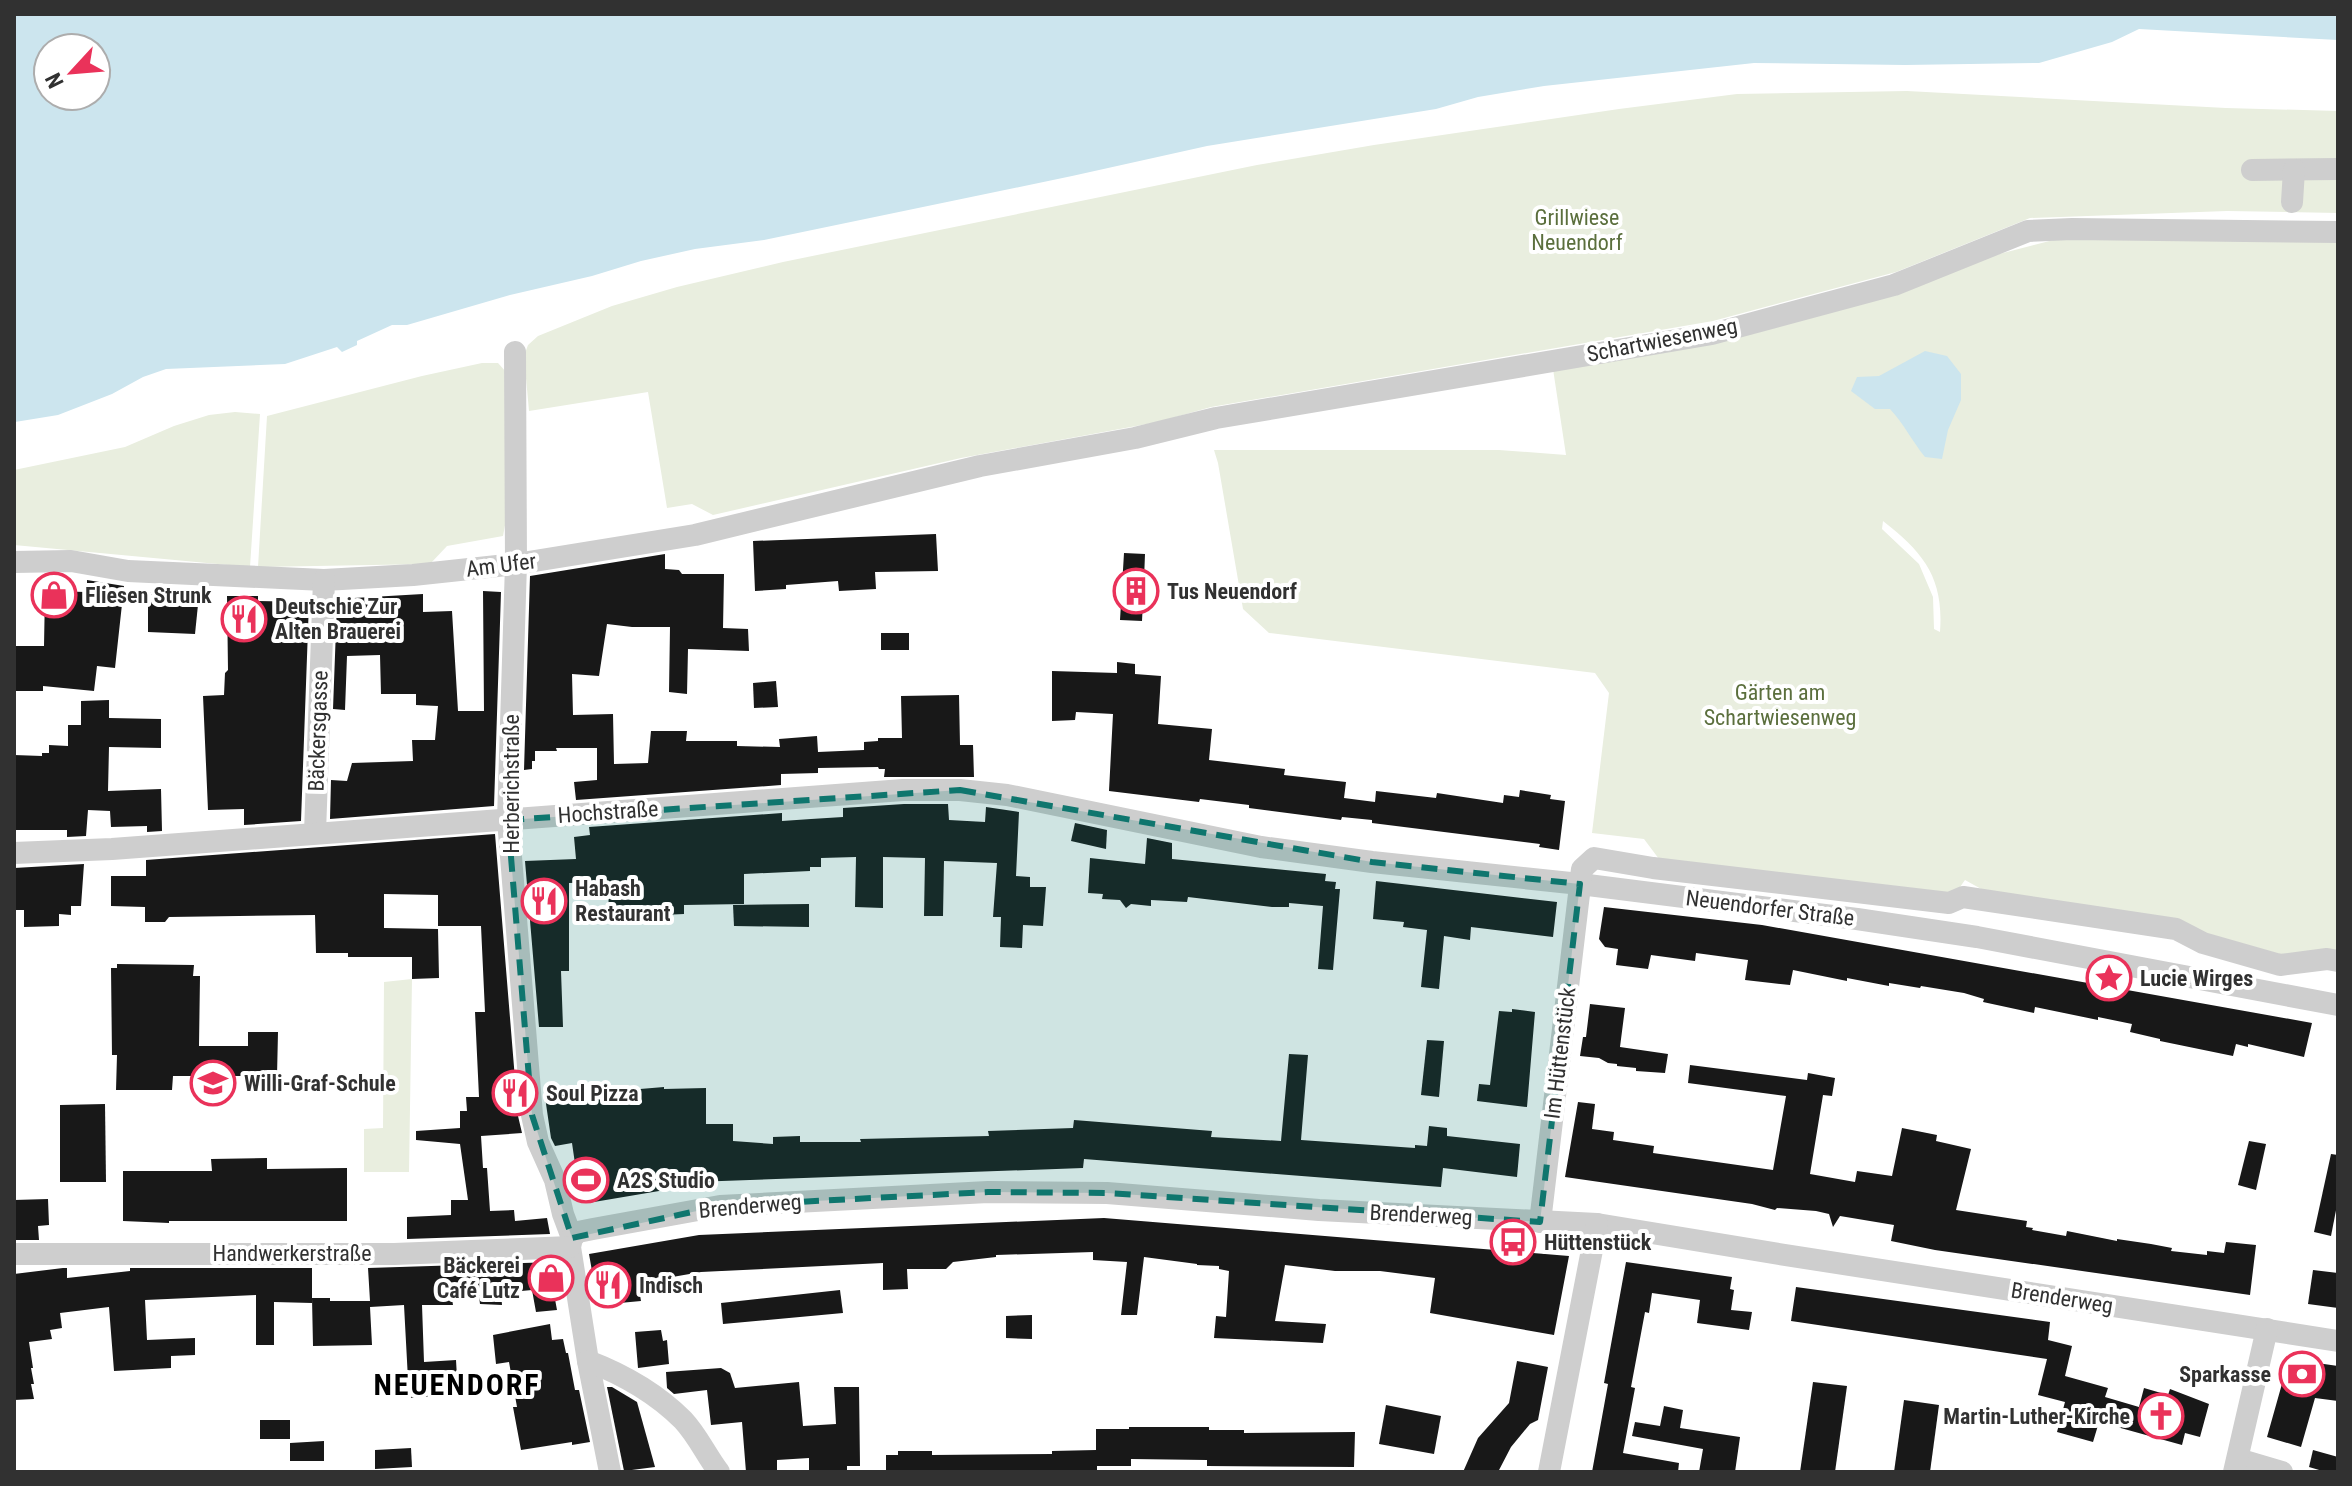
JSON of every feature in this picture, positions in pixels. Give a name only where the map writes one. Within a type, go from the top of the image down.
[{"type":"street","points":[[2252,170],[2338,169]]},
{"type":"street","points":[[2292,202],[2294,170]]},
{"type":"street","name":"Schartwiesenweg","points":[[980,466],[1434,380],[1712,334],[1894,285],[2028,231],[2338,232]]},
{"type":"street","name":"Herberichstraße","points":[[515,352],[516,564],[508,820],[532,1115],[538,1142],[555,1180],[571,1242],[588,1361],[610,1472]]},
{"type":"street","name":"Am Ufer","points":[[14,562],[71,561],[128,571],[324,580],[413,575],[516,564],[695,535],[980,466]]},
{"type":"street","name":"Bäckersgasse","points":[[315,833],[324,580]]},
{"type":"street","name":"Hochstraße","points":[[14,853],[112,849],[903,790],[960,790],[1007,795],[1198,834]]},
{"type":"street","name":"Neuendorfer Straße","points":[[1198,834],[1261,847],[1372,862],[1581,876],[1977,937],[2338,1005]]},
{"type":"street","points":[[1581,876],[1594,858],[1653,868],[1949,903],[1963,897],[2176,929],[2203,943],[2280,965],[2327,959],[2338,961]]},
{"type":"street","name":"Im Hüttenstück","points":[[1540,1222],[1581,876]]},
{"type":"street","name":"Brenderweg","points":[[571,1242],[578,1232],[720,1206],[988,1192],[1107,1193],[1319,1210],[1597,1224],[2338,1341]]},
{"type":"street","points":[[1549,1472],[1597,1224]]},
{"type":"street","name":"Handwerkerstraße","points":[[14,1254],[394,1254],[571,1242]]},
{"type":"street","points":[[2267,1329],[2236,1465],[2282,1472]]},
{"type":"street","points":[[588,1361],[617,1372],[674,1413],[698,1439],[719,1472]]},
{"type":"highlighted area","points":[[960,790],[1372,862],[1580,884],[1540,1222],[1107,1193],[988,1192],[720,1206],[572,1238],[532,1115],[508,820]]},
{"type":"green space","name":"Grillwiese Neuendorf","points":[[1907,91],[2338,111],[2338,213],[2227,211],[2030,218],[1896,272],[1713,321],[1211,407],[1158,422],[961,458],[713,515],[692,504],[667,508],[648,392],[529,411],[524,356],[528,345],[538,336],[612,306],[783,262],[1257,165],[1374,145],[1737,94]]},
{"type":"green space","name":"Gärten am Schartwiesenweg","points":[[2069,236],[2338,240],[2338,954],[2284,958],[1992,895],[1965,880],[1952,898],[1662,863],[1644,839],[1592,833],[1609,693],[1595,673],[1269,633],[1243,609],[1214,450],[1499,450],[1566,455],[1553,369]],"holes":[[[1883,521],[1910,544],[1928,568],[1939,596],[1940,632],[1934,629],[1933,597],[1919,564],[1882,529]]]},
{"type":"green space","points":[[482,363],[498,363],[506,372],[508,509],[503,536],[447,546],[430,564],[258,567],[267,416]]},
{"type":"green space","points":[[235,412],[260,414],[250,567],[14,545],[14,470],[125,447],[174,426],[209,415]]},
{"type":"green space","points":[[412,979],[409,1172],[364,1172],[364,1129],[383,1128],[384,982]]},
{"type":"water","points":[[14,14],[2338,14],[2338,40],[2139,29],[2112,42],[2039,63],[1754,63],[1544,86],[1478,97],[1436,109],[1207,146],[764,240],[695,249],[641,261],[407,325],[392,325],[357,341],[357,345],[342,352],[337,347],[285,364],[166,369],[58,415],[15,422]]},
{"type":"water","points":[[1925,351],[1947,356],[1961,374],[1961,400],[1948,430],[1942,459],[1925,457],[1890,409],[1875,409],[1851,391],[1857,377],[1879,376]]},
{"type":"building","points":[[936,534],[938,571],[875,572],[876,589],[839,591],[838,581],[755,591],[753,541]]},
{"type":"building","name":"Tus Neuendorf","points":[[1124,553],[1145,554],[1144,580],[1150,580],[1149,602],[1143,601],[1142,621],[1120,620]]},
{"type":"building","points":[[665,554],[665,569],[679,570],[682,574],[724,574],[723,628],[748,629],[749,651],[688,649],[687,694],[669,692],[670,627],[607,624],[599,676],[572,674],[573,715],[613,714],[614,764],[648,763],[651,731],[687,731],[686,741],[737,741],[737,746],[780,747],[779,739],[817,736],[818,752],[864,750],[864,742],[878,741],[878,738],[902,738],[901,696],[959,695],[960,745],[973,745],[974,777],[884,777],[885,769],[878,767],[818,768],[818,773],[781,774],[781,785],[576,800],[574,782],[597,780],[597,748],[535,751],[532,769],[524,770],[530,576]]},
{"type":"building","points":[[87,580],[124,586],[115,668],[97,666],[94,691],[43,686],[43,691],[14,691],[14,646],[44,646],[45,591],[87,592]]},
{"type":"building","points":[[483,591],[501,592],[494,806],[330,819],[331,780],[347,781],[352,763],[413,761],[412,740],[435,740],[438,706],[416,705],[416,694],[381,694],[380,655],[347,656],[345,710],[333,709],[337,602],[353,602],[354,598],[423,594],[423,612],[452,611],[458,711],[484,711]]},
{"type":"building","points":[[148,592],[199,595],[195,634],[148,632]]},
{"type":"building","points":[[227,596],[258,596],[258,601],[309,602],[301,821],[244,825],[244,809],[208,810],[203,696],[224,695],[225,673],[228,670]]},
{"type":"building","points":[[881,633],[909,633],[909,650],[881,650]]},
{"type":"building","points":[[1117,662],[1135,664],[1135,674],[1161,676],[1158,724],[1212,729],[1209,760],[1285,769],[1284,775],[1346,782],[1344,798],[1375,802],[1376,791],[1436,798],[1437,793],[1503,803],[1504,795],[1519,797],[1520,790],[1551,795],[1550,799],[1565,801],[1559,850],[1539,847],[1540,844],[1372,823],[1372,820],[1342,817],[1341,820],[1249,808],[1249,805],[1109,791],[1113,714],[1076,712],[1075,720],[1052,721],[1052,671],[1117,673]]},
{"type":"building","points":[[776,681],[778,707],[754,708],[753,683]]},
{"type":"building","points":[[109,700],[109,718],[161,719],[161,748],[109,747],[108,791],[161,789],[162,831],[147,832],[147,826],[111,827],[110,811],[88,810],[86,836],[67,837],[67,830],[14,830],[14,755],[42,756],[42,753],[49,753],[49,745],[68,746],[68,725],[81,725],[81,701]]},
{"type":"building","points":[[948,804],[949,820],[985,822],[986,807],[1019,812],[1016,876],[1030,877],[1030,887],[1046,887],[1043,926],[1023,925],[1022,948],[1000,947],[1001,917],[993,917],[997,863],[944,861],[943,916],[924,916],[925,858],[883,857],[883,908],[855,907],[856,857],[821,858],[821,867],[810,867],[810,871],[744,874],[744,904],[684,905],[684,914],[662,915],[662,918],[609,917],[608,882],[569,883],[569,971],[561,971],[563,1027],[539,1027],[525,861],[576,859],[574,837],[590,835],[589,827],[782,813],[782,821],[843,817],[843,808]]},
{"type":"building","points":[[1075,823],[1107,830],[1106,849],[1071,841]]},
{"type":"building","points":[[495,834],[518,1116],[522,1133],[481,1136],[483,1168],[487,1168],[490,1211],[514,1210],[515,1221],[547,1218],[550,1234],[407,1239],[407,1217],[451,1215],[451,1200],[468,1200],[460,1144],[416,1140],[416,1131],[460,1128],[460,1111],[467,1111],[466,1097],[479,1097],[475,1012],[485,1012],[481,926],[438,926],[438,895],[384,894],[384,928],[438,929],[439,978],[412,979],[412,957],[348,957],[348,953],[316,953],[315,915],[169,917],[165,922],[145,922],[145,907],[111,906],[111,876],[146,876],[146,860]]},
{"type":"building","points":[[1147,838],[1172,843],[1172,859],[1326,874],[1325,881],[1336,882],[1335,889],[1340,889],[1333,970],[1318,969],[1323,906],[1289,903],[1289,907],[1272,907],[1188,897],[1187,902],[1151,900],[1151,906],[1131,904],[1126,908],[1120,900],[1102,899],[1103,894],[1088,893],[1090,858],[1145,864]]},
{"type":"building","points":[[84,864],[81,906],[71,906],[71,915],[59,914],[59,926],[24,927],[24,910],[14,910],[14,868]]},
{"type":"building","points":[[1376,881],[1557,902],[1553,937],[1471,927],[1470,940],[1444,936],[1439,989],[1421,987],[1427,930],[1403,927],[1404,922],[1373,919]]},
{"type":"building","points":[[809,904],[809,927],[734,926],[733,905]]},
{"type":"building","points":[[1604,907],[1762,925],[2312,1023],[2304,1057],[2248,1044],[2248,1047],[2236,1044],[2233,1056],[2130,1032],[2132,1024],[2035,1007],[2034,1013],[1983,1002],[1984,999],[1964,993],[1921,986],[1889,983],[1889,986],[1847,978],[1847,981],[1793,970],[1790,985],[1745,980],[1748,960],[1696,953],[1695,961],[1651,955],[1648,969],[1616,965],[1618,949],[1605,947],[1599,939]]},
{"type":"building","points":[[117,964],[194,965],[193,976],[200,976],[199,1046],[248,1046],[248,1032],[278,1032],[277,1076],[173,1076],[172,1090],[116,1090],[117,1055],[112,1055],[111,968],[117,968]]},
{"type":"building","points":[[1590,1004],[1625,1008],[1620,1047],[1668,1054],[1665,1073],[1636,1071],[1636,1068],[1617,1066],[1599,1058],[1580,1056]]},
{"type":"building","points":[[1512,1009],[1535,1012],[1527,1107],[1477,1101],[1479,1084],[1490,1085],[1499,1011],[1512,1012]]},
{"type":"building","points":[[1427,1040],[1444,1041],[1439,1097],[1421,1095]]},
{"type":"building","points":[[1289,1054],[1308,1055],[1301,1140],[1415,1148],[1415,1145],[1427,1146],[1429,1126],[1447,1128],[1447,1136],[1520,1144],[1517,1177],[1443,1168],[1441,1187],[1084,1159],[1083,1168],[665,1183],[665,1190],[588,1203],[580,1198],[572,1143],[555,1146],[551,1138],[545,1097],[664,1087],[706,1088],[706,1124],[733,1124],[733,1141],[773,1144],[773,1137],[800,1136],[800,1142],[861,1142],[860,1139],[989,1136],[988,1131],[1073,1128],[1074,1120],[1212,1131],[1211,1137],[1281,1141]]},
{"type":"building","points":[[1690,1065],[1807,1080],[1808,1073],[1835,1078],[1832,1096],[1823,1095],[1810,1174],[1855,1182],[1857,1171],[1892,1176],[1902,1128],[1937,1135],[1936,1141],[1971,1149],[1956,1210],[2027,1221],[2026,1227],[2032,1230],[2066,1236],[2067,1231],[2172,1248],[2171,1251],[2207,1255],[2207,1251],[2224,1253],[2226,1242],[2256,1245],[2250,1295],[1935,1250],[1891,1241],[1894,1225],[1840,1216],[1833,1227],[1829,1214],[1816,1211],[1775,1210],[1565,1177],[1578,1102],[1595,1104],[1592,1129],[1614,1132],[1613,1140],[1654,1146],[1653,1153],[1773,1170],[1786,1096],[1688,1083]]},
{"type":"building","points":[[105,1104],[106,1182],[60,1182],[60,1105]]},
{"type":"building","points":[[2249,1141],[2266,1144],[2256,1190],[2238,1185]]},
{"type":"building","points":[[2331,1154],[2338,1155],[2338,1200],[2331,1236],[2314,1232]]},
{"type":"building","points":[[267,1158],[267,1169],[347,1168],[347,1221],[123,1221],[123,1171],[212,1171],[211,1159]]},
{"type":"building","points":[[48,1199],[49,1225],[38,1226],[39,1240],[14,1240],[14,1200]]},
{"type":"building","points":[[1104,1218],[1569,1256],[1554,1335],[1430,1313],[1435,1278],[1285,1265],[1275,1321],[1326,1324],[1323,1343],[1214,1338],[1216,1316],[1226,1317],[1229,1271],[1219,1269],[1219,1266],[1144,1257],[1137,1315],[1121,1315],[1127,1262],[1093,1260],[1093,1252],[996,1255],[953,1262],[946,1269],[907,1269],[908,1289],[883,1290],[883,1263],[701,1272],[638,1283],[641,1301],[598,1305],[589,1254],[699,1235]]},
{"type":"building","points":[[555,1262],[560,1283],[552,1283],[557,1310],[536,1312],[532,1290],[501,1293],[502,1305],[480,1304],[479,1296],[452,1299],[453,1305],[422,1305],[424,1362],[456,1360],[458,1395],[409,1398],[404,1305],[370,1307],[372,1345],[313,1346],[312,1298],[370,1301],[368,1268]]},
{"type":"building","points":[[1626,1262],[1732,1277],[1731,1310],[1752,1312],[1749,1330],[1697,1323],[1700,1300],[1652,1293],[1649,1313],[1645,1312],[1631,1387],[1635,1388],[1623,1453],[1679,1463],[1678,1472],[1592,1472]]},
{"type":"building","points":[[67,1268],[67,1278],[130,1271],[130,1268],[312,1268],[312,1303],[274,1302],[274,1345],[256,1345],[256,1295],[145,1300],[147,1340],[195,1338],[195,1355],[171,1356],[171,1368],[114,1371],[109,1307],[60,1313],[62,1328],[50,1330],[52,1339],[29,1342],[34,1399],[14,1400],[14,1274]]},
{"type":"building","points":[[2313,1270],[2338,1273],[2338,1308],[2308,1304]]},
{"type":"building","points":[[1796,1287],[2050,1322],[2048,1340],[2072,1346],[2065,1376],[2108,1388],[2105,1397],[2139,1407],[2144,1388],[2168,1395],[2170,1389],[2209,1404],[2200,1437],[2185,1433],[2182,1445],[2099,1422],[2093,1442],[2057,1432],[2065,1402],[2038,1395],[2047,1359],[1791,1321]]},
{"type":"building","points":[[840,1290],[843,1313],[723,1324],[721,1303]]},
{"type":"building","points":[[1032,1315],[1032,1339],[1006,1338],[1006,1316]]},
{"type":"building","points":[[550,1324],[552,1340],[563,1339],[568,1353],[590,1442],[521,1450],[509,1362],[496,1364],[493,1335]]},
{"type":"building","points":[[661,1330],[663,1341],[667,1340],[669,1364],[638,1368],[635,1332]]},
{"type":"building","points":[[2289,1359],[2338,1366],[2338,1401],[2315,1398],[2301,1447],[2267,1437]]},
{"type":"building","points":[[1517,1361],[1548,1367],[1538,1420],[1530,1424],[1511,1447],[1498,1472],[1463,1472],[1478,1438],[1509,1403]]},
{"type":"building","points":[[721,1368],[730,1373],[735,1388],[799,1382],[803,1426],[836,1424],[834,1387],[859,1387],[860,1466],[847,1466],[847,1472],[809,1472],[809,1458],[777,1460],[777,1472],[746,1472],[742,1422],[711,1425],[707,1390],[674,1394],[667,1388],[666,1372]]},
{"type":"building","points":[[1813,1382],[1847,1386],[1835,1472],[1800,1472]]},
{"type":"building","points":[[607,1387],[637,1402],[655,1467],[624,1471]]},
{"type":"building","points":[[1904,1400],[1939,1405],[1930,1472],[1894,1472]]},
{"type":"building","points":[[1386,1405],[1441,1416],[1434,1454],[1379,1444]]},
{"type":"building","points":[[1664,1406],[1683,1410],[1680,1428],[1740,1437],[1735,1472],[1699,1472],[1703,1449],[1632,1436],[1635,1422],[1660,1426]]},
{"type":"building","points":[[260,1420],[290,1420],[290,1439],[260,1439]]},
{"type":"building","points":[[1209,1427],[1209,1430],[1244,1430],[1244,1433],[1355,1432],[1354,1467],[1207,1466],[1207,1460],[1131,1459],[1131,1466],[1097,1466],[1097,1472],[886,1472],[886,1455],[898,1455],[898,1451],[932,1451],[932,1455],[1052,1454],[1052,1451],[1096,1450],[1096,1429]]},
{"type":"building","points":[[324,1441],[324,1461],[290,1461],[290,1443]]},
{"type":"building","points":[[411,1448],[412,1467],[375,1469],[375,1450]]},
{"type":"building","points":[[2313,1450],[2338,1457],[2338,1472],[2309,1467]]},
{"type":"place","name":"Tus Neuendorf","points":[[1136,591]]},
{"type":"place","name":"Fliesen Strunk","points":[[54,595]]},
{"type":"place","name":"Deutschie Zur Alten Brauerei","points":[[244,619]]},
{"type":"place","name":"Habash Restaurant","points":[[544,901]]},
{"type":"place","name":"Lucie Wirges","points":[[2109,978]]},
{"type":"place","name":"Willi-Graf-Schule","points":[[213,1083]]},
{"type":"place","name":"Soul Pizza","points":[[515,1093]]},
{"type":"place","name":"A2S Studio","points":[[586,1180]]},
{"type":"place","name":"Hüttenstück","points":[[1513,1242]]},
{"type":"place","name":"Bäckerei Café Lutz","points":[[551,1278]]},
{"type":"place","name":"Indisch","points":[[608,1285]]},
{"type":"place","name":"Sparkasse","points":[[2302,1374]]},
{"type":"place","name":"Martin-Luther-Kirche","points":[[2161,1416]]},
{"type":"district","name":"NEUENDORF","points":[[457,1384]]}]
